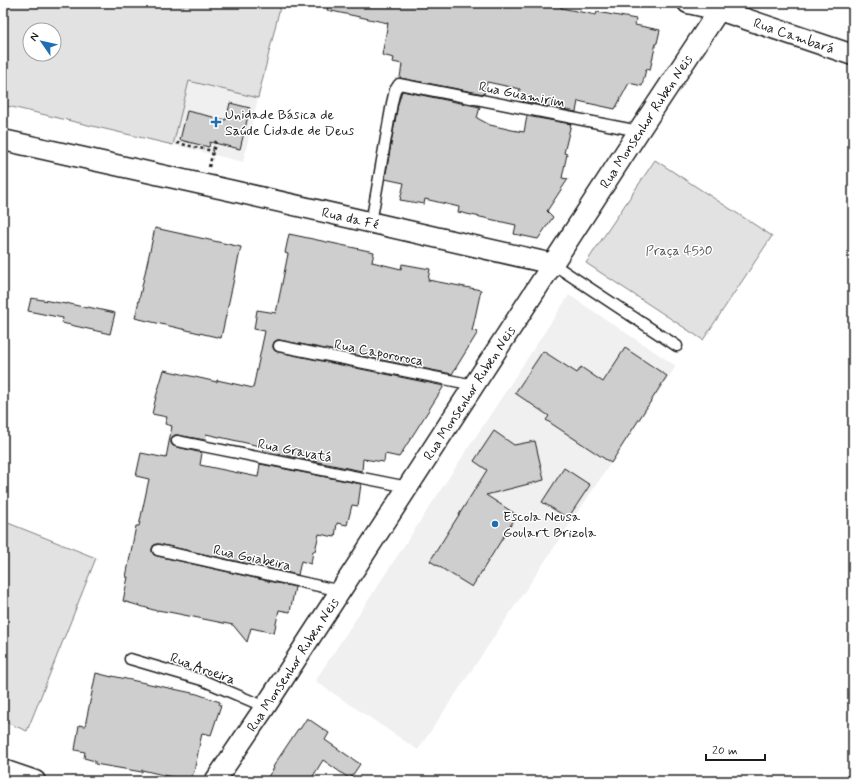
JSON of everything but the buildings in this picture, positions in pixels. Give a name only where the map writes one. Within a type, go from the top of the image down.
[{"type":"street","name":"Rua Cambará","points":[[688,3],[721,6],[853,55]]},
{"type":"street","name":"Rua Monsenhor Ruben Neis","points":[[215,781],[341,591],[721,6]]},
{"type":"street","name":"Rua da Fé","points":[[3,140],[553,264]]},
{"type":"street","points":[[3,770],[35,781]]},
{"type":"lane","name":"Rua Guamirim","points":[[371,223],[392,103],[398,84],[639,131]]},
{"type":"lane","name":"Rua da Fé","points":[[553,264],[677,346]]},
{"type":"lane","name":"Rua Capororoca","points":[[279,346],[474,385]]},
{"type":"lane","name":"Rua Gravatá","points":[[177,441],[408,487]]},
{"type":"lane","name":"Rua Goiabeira","points":[[158,550],[341,591]]},
{"type":"lane","name":"Rua Aroeira","points":[[130,659],[202,680],[265,707]]},
{"type":"path","points":[[205,185],[216,140]]},
{"type":"path","points":[[177,143],[213,151]]},
{"type":"shaded area","name":"Unidade Básica de Saúde Cidade de Deus","points":[[189,81],[258,98],[243,162],[173,145]]},
{"type":"shaded area","name":"Escola Neusa Goulart Brizola","points":[[569,295],[676,366],[418,750],[315,681]]},
{"type":"green space","points":[[3,3],[281,3],[258,98],[189,81],[173,145],[3,105]]},
{"type":"green space","name":"Praça 4530","points":[[655,160],[772,236],[703,340],[586,263]]},
{"type":"green space","points":[[3,521],[96,558],[27,731],[3,721]]},
{"type":"place","name":"Unidade Básica de Saúde Cidade de Deus","points":[[216,122]]},
{"type":"place","name":"Escola Neusa Goulart Brizola","points":[[495,524]]}]
